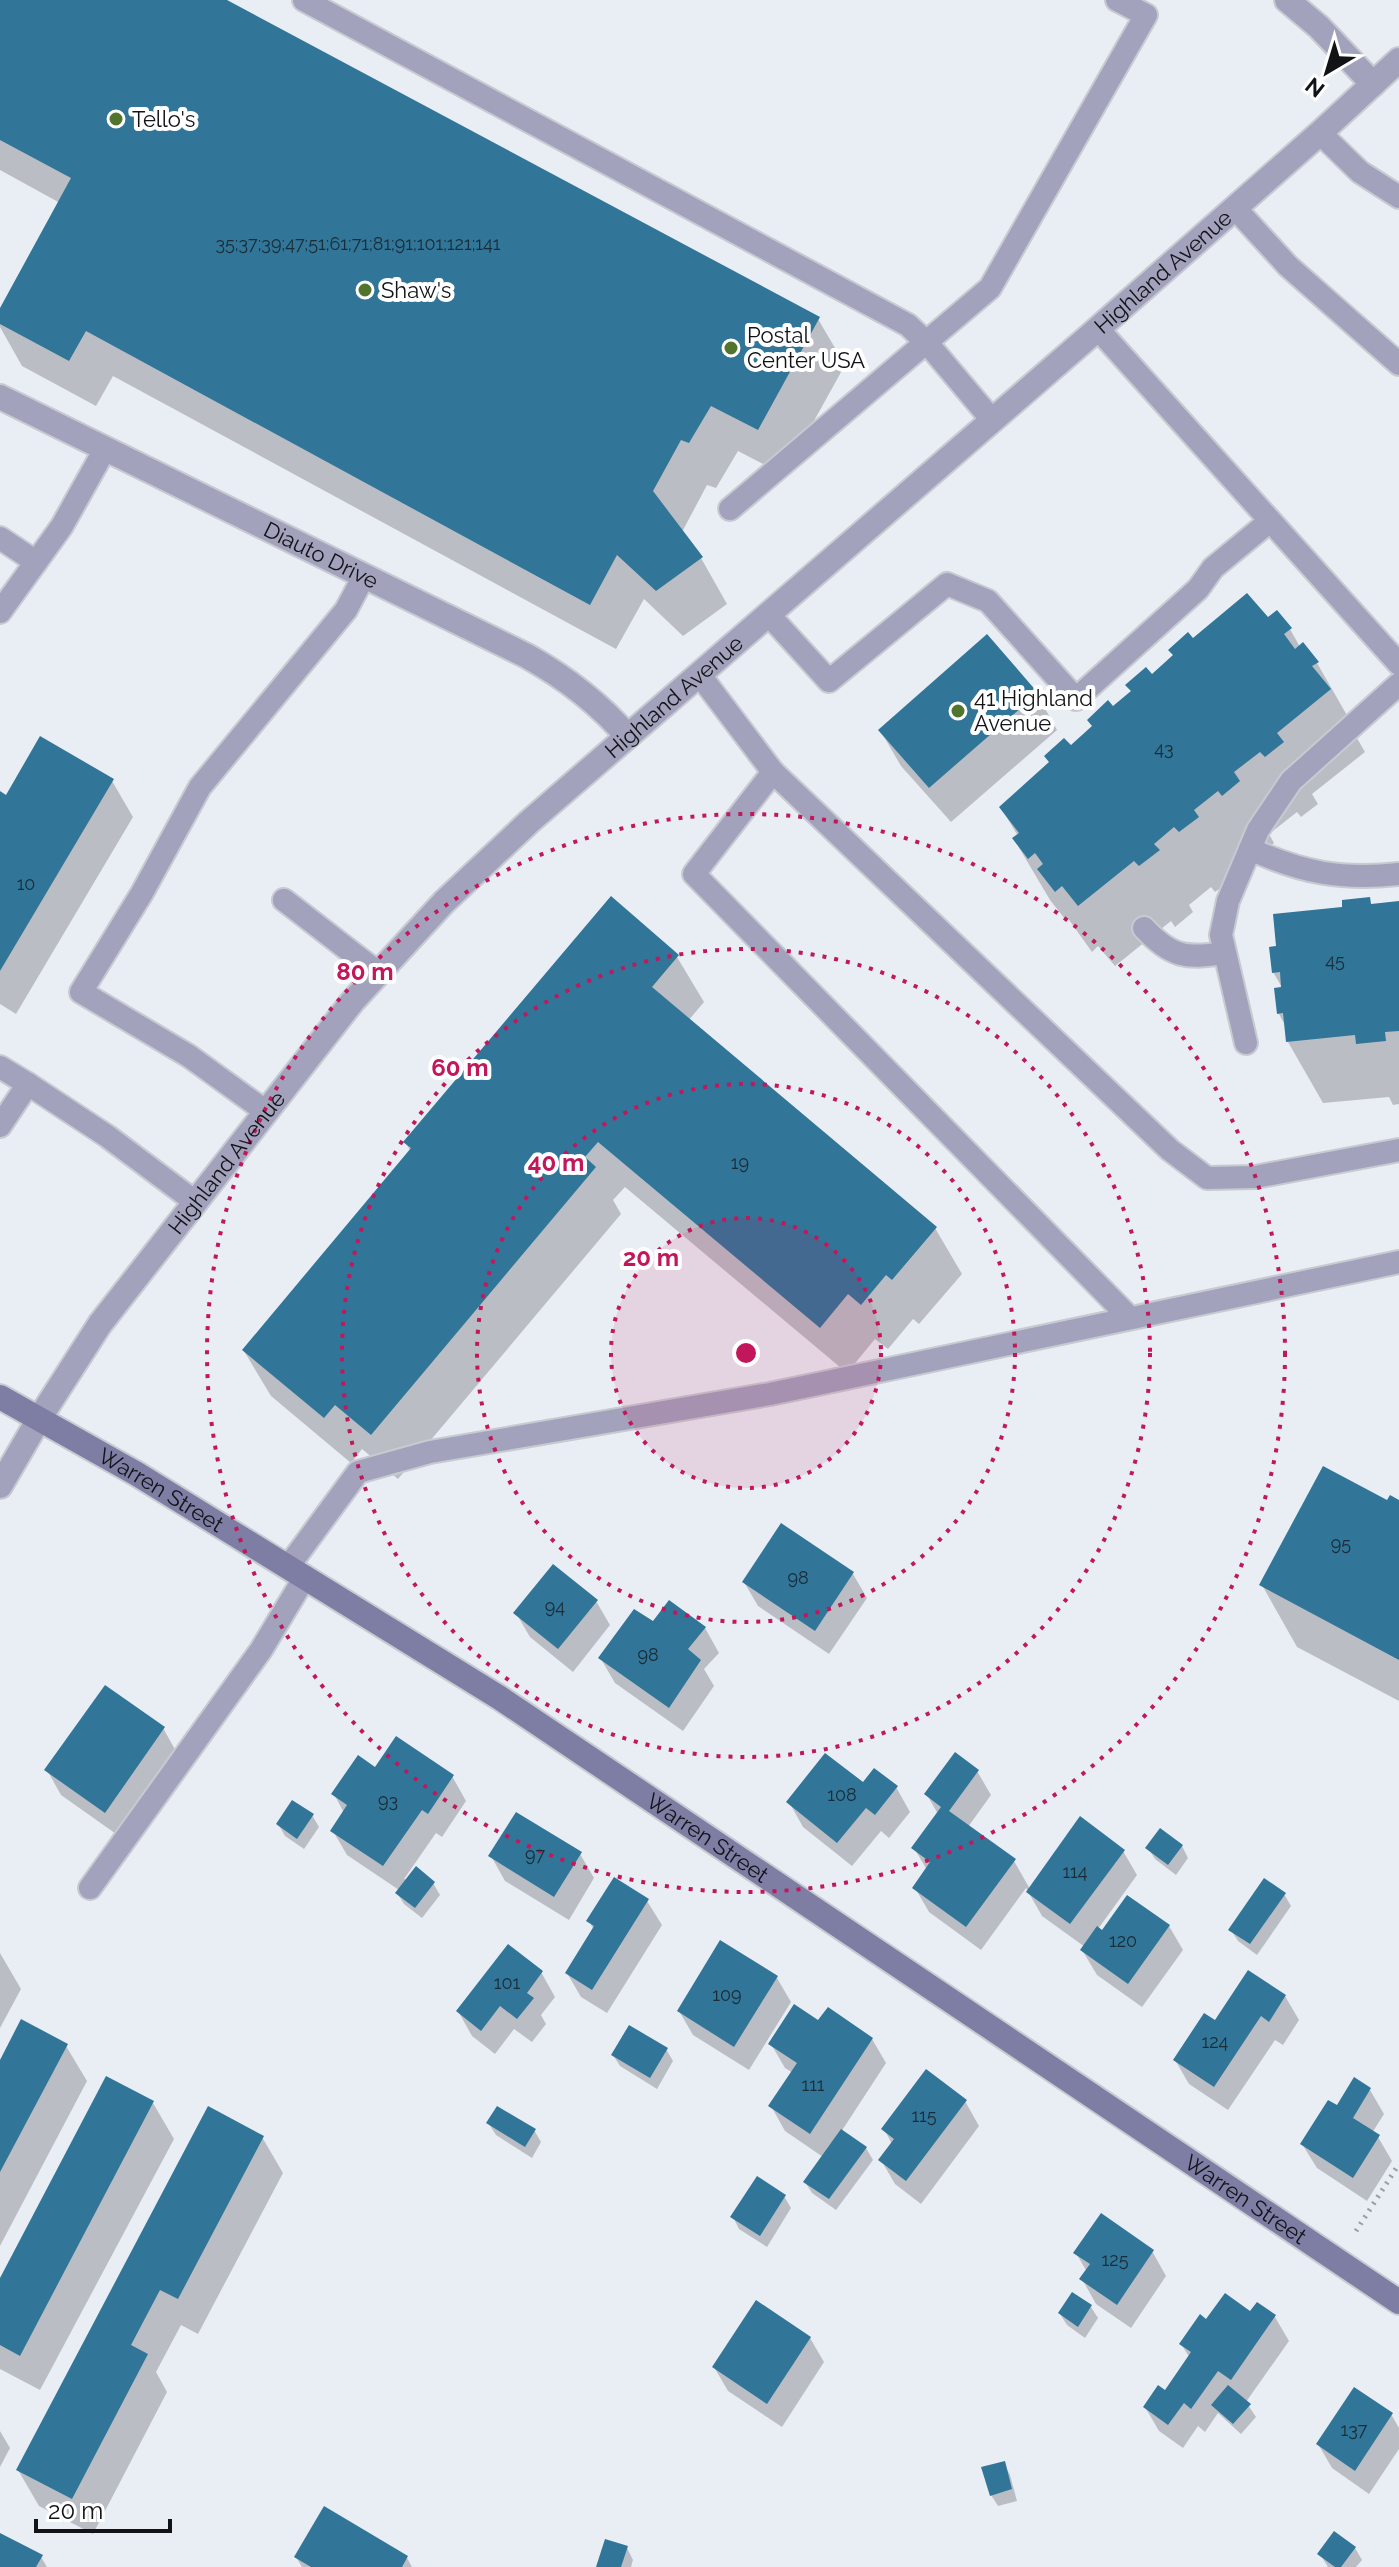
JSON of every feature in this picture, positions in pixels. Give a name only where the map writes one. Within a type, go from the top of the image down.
[{"type":"main road","name":"Warren Street","points":[[0,1397],[137,1474],[500,1698],[1399,2302]]},
{"type":"street","points":[[1287,0],[1319,27],[1373,84]]},
{"type":"street","name":"Highland Avenue","points":[[0,1486],[100,1324],[377,972],[502,846],[1098,329],[1399,60]]},
{"type":"street","name":"Diauto Drive","points":[[0,397],[552,670],[604,709],[627,736]]},
{"type":"lane","points":[[304,0],[908,325],[992,420]]},
{"type":"lane","points":[[730,509],[928,344],[993,284],[1146,15],[1117,0]]},
{"type":"lane","points":[[1320,133],[1360,172],[1399,197]]},
{"type":"lane","points":[[1235,208],[1288,266],[1399,364]]},
{"type":"lane","points":[[1098,329],[1399,664]]},
{"type":"lane","points":[[0,612],[72,510],[105,449]]},
{"type":"lane","points":[[768,614],[829,681],[947,584],[988,601],[1076,699],[1198,589],[1213,568],[1270,521]]},
{"type":"lane","points":[[0,538],[36,562]]},
{"type":"lane","points":[[265,1111],[189,1056],[81,992],[142,893],[200,787],[346,610],[364,576]]},
{"type":"lane","points":[[699,674],[773,772],[1170,1150],[1207,1178],[1255,1177],[1399,1150]]},
{"type":"lane","points":[[1246,1043],[1221,935],[1223,917],[1250,849],[1267,813],[1291,781],[1399,684]]},
{"type":"lane","points":[[773,772],[694,874],[1129,1317]]},
{"type":"lane","points":[[1250,849],[1319,874],[1356,877],[1399,874]]},
{"type":"lane","points":[[284,900],[377,972]]},
{"type":"lane","points":[[1144,928],[1176,954],[1191,957],[1224,953]]},
{"type":"lane","points":[[0,1067],[107,1136],[194,1201]]},
{"type":"lane","points":[[0,1126],[28,1084]]},
{"type":"lane","points":[[90,1888],[261,1650],[296,1572],[358,1472],[430,1452],[770,1394],[1399,1262]]},
{"type":"path","points":[[1338,2259],[1399,2164]]},
{"type":"building","points":[[0,0],[227,0],[820,317],[758,430],[711,406],[689,443],[681,440],[653,491],[703,557],[656,591],[617,555],[590,605],[86,331],[69,361],[0,324],[0,308],[71,178],[0,140]]},
{"type":"building","points":[[1247,593],[1268,617],[1277,610],[1292,628],[1284,634],[1295,649],[1303,642],[1319,662],[1312,666],[1331,689],[1277,733],[1284,742],[1265,757],[1260,752],[1234,772],[1240,781],[1222,796],[1218,791],[1194,810],[1199,817],[1179,832],[1174,827],[1154,844],[1160,850],[1139,866],[1134,861],[1078,906],[1062,886],[1055,892],[1037,869],[1043,864],[1035,853],[1028,859],[1012,838],[1019,833],[999,807],[1049,762],[1044,756],[1064,738],[1071,745],[1092,726],[1087,720],[1108,700],[1113,706],[1131,691],[1125,685],[1146,667],[1152,674],[1173,655],[1168,650],[1188,632],[1193,638]]},
{"type":"building","name":"41 Highland Avenue","points":[[987,634],[1038,693],[929,788],[878,730]]},
{"type":"building","points":[[40,736],[114,779],[0,971],[0,791],[6,795]]},
{"type":"building","points":[[611,896],[679,955],[652,987],[937,1227],[892,1280],[886,1275],[861,1305],[848,1294],[820,1328],[598,1142],[585,1157],[596,1167],[371,1435],[335,1405],[324,1418],[242,1350],[411,1148],[403,1142]]},
{"type":"building","points":[[1370,897],[1371,904],[1399,901],[1399,1031],[1385,1032],[1386,1041],[1356,1044],[1355,1035],[1286,1042],[1283,1013],[1277,1014],[1274,988],[1281,987],[1280,972],[1272,973],[1269,947],[1276,946],[1273,914],[1342,907],[1342,900]]},
{"type":"building","points":[[1323,1466],[1387,1500],[1390,1495],[1399,1500],[1399,1660],[1259,1585]]},
{"type":"building","points":[[781,1523],[854,1572],[815,1631],[742,1582]]},
{"type":"building","points":[[553,1564],[598,1600],[558,1649],[513,1613]]},
{"type":"building","points":[[669,1600],[706,1627],[688,1649],[701,1660],[669,1708],[598,1658],[634,1609],[653,1621]]},
{"type":"building","points":[[105,1685],[165,1727],[105,1813],[44,1770]]},
{"type":"building","points":[[396,1736],[454,1775],[428,1814],[422,1810],[383,1866],[330,1831],[347,1805],[331,1794],[358,1755],[375,1767]]},
{"type":"building","points":[[955,1752],[979,1770],[949,1811],[1016,1859],[966,1927],[912,1888],[930,1862],[911,1848],[941,1807],[924,1794]]},
{"type":"building","points":[[825,1753],[863,1782],[874,1768],[898,1786],[875,1815],[866,1808],[837,1843],[786,1802]]},
{"type":"building","points":[[292,1800],[314,1814],[297,1839],[276,1824]]},
{"type":"building","points":[[516,1812],[582,1852],[554,1897],[488,1856]]},
{"type":"building","points":[[1080,1816],[1125,1850],[1070,1924],[1026,1892]]},
{"type":"building","points":[[1160,1828],[1183,1845],[1168,1865],[1145,1848]]},
{"type":"building","points":[[416,1866],[435,1882],[415,1908],[395,1893]]},
{"type":"building","points":[[614,1877],[649,1899],[592,1990],[565,1973],[594,1926],[586,1921]]},
{"type":"building","points":[[1264,1878],[1286,1893],[1250,1944],[1228,1930]]},
{"type":"building","points":[[1127,1895],[1170,1925],[1128,1984],[1080,1950],[1097,1926],[1102,1930]]},
{"type":"building","points":[[720,1940],[778,1976],[734,2047],[677,2011]]},
{"type":"building","points":[[508,1944],[543,1971],[527,1993],[534,1998],[517,2019],[500,2006],[481,2031],[456,2011]]},
{"type":"building","points":[[1248,1970],[1286,1995],[1269,2022],[1261,2016],[1214,2087],[1173,2060],[1204,2013],[1215,2020]]},
{"type":"building","points":[[794,2004],[818,2020],[828,2007],[873,2038],[810,2134],[768,2106],[797,2063],[768,2044]]},
{"type":"building","points":[[21,2019],[68,2044],[0,2172],[0,2060]]},
{"type":"building","points":[[629,2025],[668,2048],[650,2078],[611,2055]]},
{"type":"building","points":[[926,2069],[967,2100],[906,2181],[878,2160],[894,2139],[881,2129]]},
{"type":"building","points":[[106,2076],[154,2101],[20,2356],[0,2345],[0,2278]]},
{"type":"building","points":[[1354,2077],[1371,2088],[1353,2118],[1380,2135],[1353,2178],[1300,2144],[1328,2100],[1337,2105]]},
{"type":"building","points":[[208,2106],[264,2136],[178,2299],[160,2290],[131,2345],[148,2354],[72,2499],[16,2470]]},
{"type":"building","points":[[497,2106],[536,2129],[525,2147],[486,2123]]},
{"type":"building","points":[[841,2129],[867,2147],[829,2199],[803,2182]]},
{"type":"building","points":[[757,2176],[786,2195],[760,2236],[730,2217]]},
{"type":"building","points":[[1101,2213],[1154,2250],[1117,2305],[1079,2279],[1090,2264],[1073,2253]]},
{"type":"building","points":[[1072,2292],[1092,2305],[1078,2327],[1058,2313]]},
{"type":"building","points":[[1225,2293],[1250,2311],[1257,2302],[1276,2315],[1231,2380],[1218,2371],[1191,2409],[1184,2403],[1168,2425],[1143,2407],[1158,2385],[1165,2390],[1191,2352],[1179,2344],[1200,2314],[1206,2319]]},
{"type":"building","points":[[756,2300],[811,2337],[767,2404],[712,2367]]},
{"type":"building","points":[[1228,2385],[1251,2404],[1233,2424],[1211,2405]]},
{"type":"building","points":[[1354,2387],[1393,2413],[1355,2471],[1316,2444]]},
{"type":"building","points":[[1005,2461],[1012,2489],[990,2496],[981,2467]]},
{"type":"building","points":[[324,2506],[408,2556],[402,2567],[311,2567],[294,2557]]},
{"type":"building","points":[[1334,2531],[1356,2547],[1341,2567],[1335,2567],[1317,2554]]},
{"type":"building","points":[[0,2533],[43,2555],[36,2567],[0,2567]]},
{"type":"building","points":[[605,2539],[628,2546],[621,2567],[596,2567]]},
{"type":"place","name":"Tello's","points":[[116,119]]},
{"type":"place","name":"Shaw's","points":[[365,290]]},
{"type":"place","name":"Postal Center USA","points":[[731,348]]},
{"type":"place","name":"41 Highland Avenue","points":[[958,711]]}]
